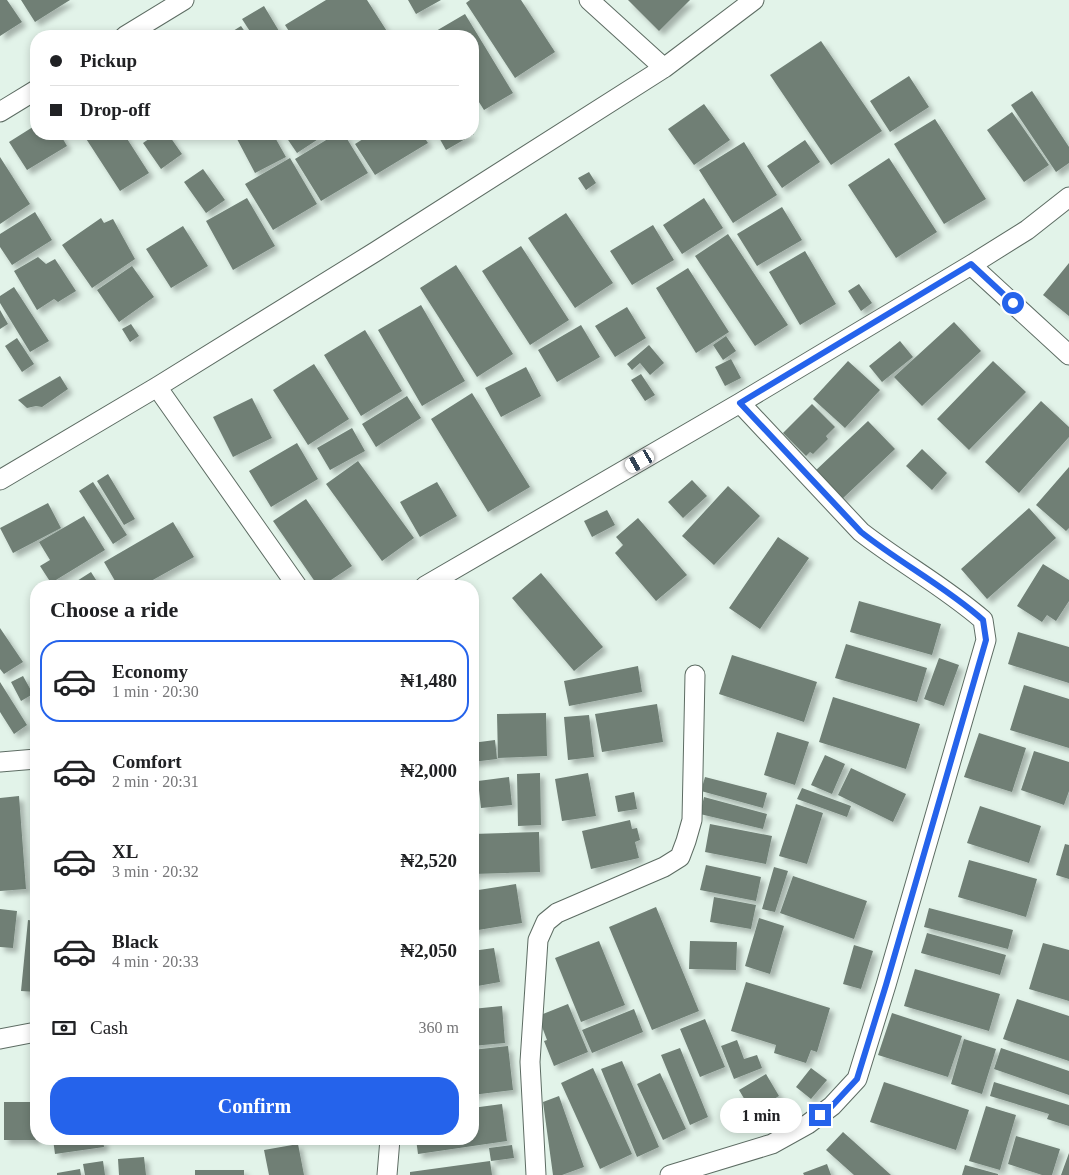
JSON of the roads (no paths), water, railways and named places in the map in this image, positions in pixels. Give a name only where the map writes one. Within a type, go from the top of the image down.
[{"type":"street","points":[[135,30],[184,0]]},
{"type":"street","points":[[589,0],[664,68]]},
{"type":"street","points":[[0,480],[157,387],[375,252],[664,68],[754,0]]},
{"type":"street","points":[[0,112],[30,94]]},
{"type":"street","points":[[435,580],[740,403],[971,264],[1027,230],[1069,197]]},
{"type":"street","points":[[971,264],[1069,355]]},
{"type":"street","points":[[157,387],[293,580]]},
{"type":"street","points":[[670,1175],[772,1144],[808,1124],[832,1106],[857,1079],[986,640],[983,620],[968,607],[882,549],[861,532],[740,403]]},
{"type":"street","points":[[536,1175],[530,1062],[538,940],[546,922],[558,913],[664,868],[680,857],[692,820],[695,675]]},
{"type":"street","points":[[0,762],[30,759]]},
{"type":"street","points":[[0,1039],[30,1033]]},
{"type":"street","points":[[387,1175],[390,1145]]}]
